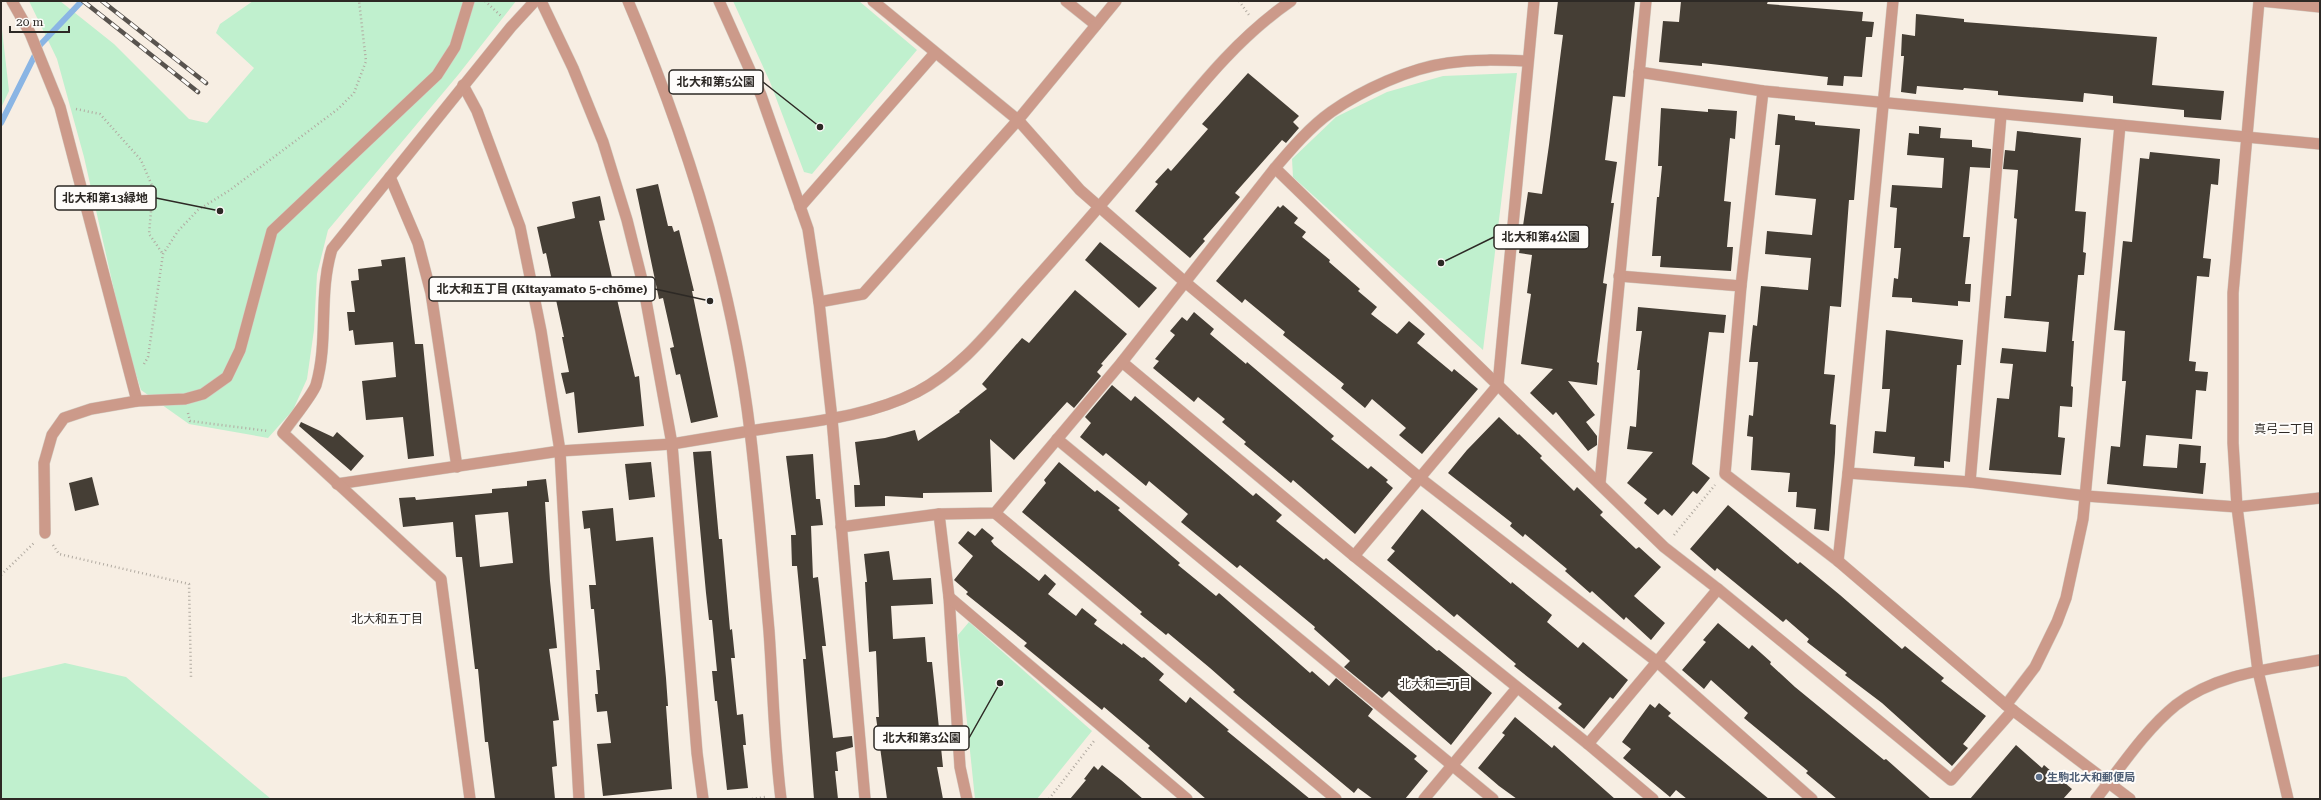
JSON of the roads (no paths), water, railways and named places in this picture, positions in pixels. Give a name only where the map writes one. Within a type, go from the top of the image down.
[{"type":"street","points":[[12,1],[30,32],[60,107],[137,400]]},
{"type":"street","points":[[45,533],[44,463],[52,435],[64,418],[91,409],[137,400],[185,399],[203,394],[227,377],[240,350],[272,231],[437,75],[456,47],[469,1]]},
{"type":"street","points":[[470,799],[441,579],[283,433],[315,386],[322,348],[325,270],[332,249],[463,85],[511,27],[535,1]]},
{"type":"street","points":[[541,1],[573,68],[603,142],[627,220],[643,284],[672,444],[697,753],[703,799]]},
{"type":"street","points":[[628,1],[674,113],[706,213],[729,307],[750,431],[760,522],[781,799]]},
{"type":"street","points":[[719,1],[761,95],[808,228],[819,302],[832,419],[865,799]]},
{"type":"street","points":[[873,1],[1018,120],[1080,190],[1185,282],[1420,478],[1656,661],[1812,799]]},
{"type":"street","points":[[1066,1],[1096,24]]},
{"type":"street","points":[[819,302],[863,294],[1018,120],[1116,1]]},
{"type":"street","points":[[337,484],[560,451],[672,444],[832,419],[889,404],[917,391],[940,377],[966,356],[1100,207],[1229,53],[1269,16],[1291,1]]},
{"type":"street","points":[[1354,556],[1498,385],[1527,61],[1534,1]]},
{"type":"street","points":[[1600,483],[1646,1]]},
{"type":"street","points":[[1838,561],[1848,473],[1893,1]]},
{"type":"street","points":[[2288,799],[2258,671],[2238,507],[2232,435],[2232,293],[2260,1],[2320,7]]},
{"type":"street","points":[[800,207],[935,53]]},
{"type":"street","points":[[995,513],[1122,362],[1275,168],[1292,148],[1331,112],[1354,98],[1402,75],[1446,63],[1473,60],[1527,61]]},
{"type":"street","points":[[1639,72],[1763,91],[2001,115],[2120,125],[2247,139],[2320,144]]},
{"type":"street","points":[[463,85],[477,111],[520,227],[541,331],[560,451],[579,799]]},
{"type":"street","points":[[1763,91],[1741,286],[1725,474],[1838,561],[2009,708],[2130,799]]},
{"type":"street","points":[[1970,482],[2001,115]]},
{"type":"street","points":[[1275,168],[1664,547],[1718,589],[1951,780],[2009,708],[2035,667],[2057,622],[2066,598],[2083,518],[2086,496],[2120,125]]},
{"type":"street","points":[[390,177],[418,243],[431,293],[457,467]]},
{"type":"street","points":[[1619,276],[1741,286]]},
{"type":"street","points":[[1122,362],[1354,556],[1588,744],[1653,799]]},
{"type":"street","points":[[1057,439],[1493,799]]},
{"type":"street","points":[[1848,473],[1970,482],[2086,496],[2238,507],[2320,498]]},
{"type":"street","points":[[841,527],[939,514],[995,513],[1336,799]]},
{"type":"street","points":[[939,514],[949,598],[960,767],[967,799]]},
{"type":"street","points":[[1588,744],[1656,661],[1718,589]]},
{"type":"street","points":[[949,598],[1187,799]]},
{"type":"street","points":[[2096,799],[2159,721],[2177,704],[2225,680],[2258,671],[2320,660]]},
{"type":"street","points":[[1424,799],[1517,688]]},
{"type":"waterway","points":[[1,123],[40,45],[82,1]]},
{"type":"railway","points":[[83,1],[198,92]]},
{"type":"railway","points":[[102,1],[206,83]]},
{"type":"place","name":"北大和第5公園","points":[[820,127]]},
{"type":"place","name":"北大和第13緑地","points":[[220,211]]},
{"type":"place","name":"北大和第4公園","points":[[1441,263]]},
{"type":"place","name":"北大和五丁目 (Kitayamato 5-chōme)","points":[[710,301]]},
{"type":"place","name":"北大和第3公園","points":[[1000,683]]},
{"type":"place","name":"生駒北大和郵便局","points":[[2039,777]]},
{"type":"district","name":"真弓二丁目","points":[[2284,429]]},
{"type":"district","name":"北大和五丁目","points":[[387,619]]},
{"type":"district","name":"北大和二丁目","points":[[1435,684]]}]
